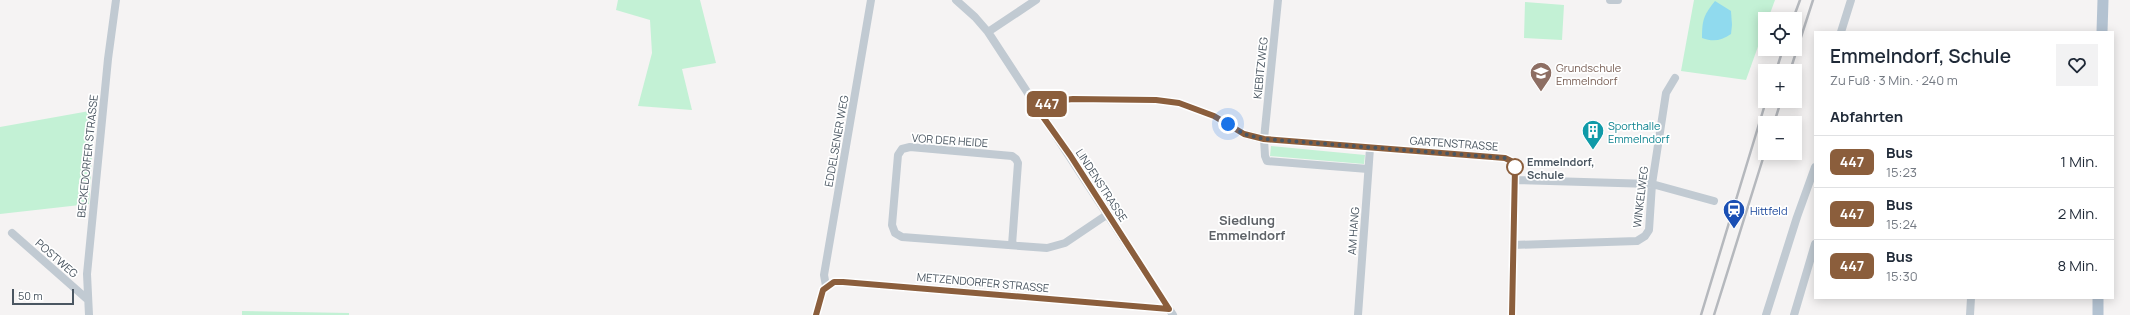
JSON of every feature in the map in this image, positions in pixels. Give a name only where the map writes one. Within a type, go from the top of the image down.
[{"type":"main road","points":[[2102,31],[2103,0]]},
{"type":"main road","points":[[2098,299],[2098,315]]},
{"type":"street","name":"BECKEDORFER STRASSE","points":[[89,315],[87,299],[87,274],[108,59],[116,0]]},
{"type":"street","name":"EDDELSENER WEG","points":[[826,286],[824,275],[871,0]]},
{"type":"street","name":"LINDENSTRASSE","points":[[956,0],[975,17],[988,32],[1036,107],[1070,155],[1171,312]]},
{"type":"street","points":[[988,32],[1026,3],[1036,0]]},
{"type":"street","name":"KIEBITZWEG","points":[[1264,139],[1278,0]]},
{"type":"street","points":[[1610,0],[1618,0]]},
{"type":"street","points":[[1841,31],[1851,0]]},
{"type":"street","name":"WINKELWEG","points":[[1513,245],[1637,241],[1645,236],[1649,230],[1652,184],[1666,93],[1674,78]]},
{"type":"street","name":"GARTENSTRASSE","points":[[1036,107],[1055,101],[1073,99],[1156,100],[1179,103],[1214,116],[1244,134],[1264,139],[1505,158],[1511,161],[1515,167],[1512,315]]},
{"type":"street","points":[[1264,139],[1265,156],[1267,161],[1368,169]]},
{"type":"street","name":"VOR DER HEIDE","points":[[1012,245],[1018,163],[1016,158],[1012,156],[910,147],[902,149],[898,155],[892,225],[895,233],[902,237],[1012,245],[1056,246],[1065,243],[1108,214]]},
{"type":"street","name":"AM HANG","points":[[1358,315],[1370,148]]},
{"type":"street","points":[[1766,315],[1796,217],[1814,170]]},
{"type":"street","points":[[1514,180],[1652,184],[1714,201]]},
{"type":"street","name":"POSTWEG","points":[[12,233],[87,299]]},
{"type":"street","points":[[1794,315],[1814,247]]},
{"type":"street","name":"METZENDORFER STRASSE","points":[[826,286],[834,282],[843,282],[1171,312]]},
{"type":"street","points":[[816,315],[821,295],[826,286]]},
{"type":"street","points":[[1970,315],[1971,299]]},
{"type":"green space","points":[[618,0],[700,0],[716,63],[682,69],[692,110],[638,106],[652,53],[650,20],[616,10]]},
{"type":"green space","points":[[1694,0],[1775,0],[1771,12],[1758,12],[1758,47],[1746,80],[1681,71]]},
{"type":"green space","points":[[1525,2],[1564,5],[1562,40],[1524,38]]},
{"type":"green space","points":[[95,110],[89,204],[0,214],[0,127]]},
{"type":"green space","points":[[1271,146],[1365,155],[1364,164],[1270,156]]},
{"type":"green space","points":[[242,311],[349,313],[349,315],[242,315]]},
{"type":"water","points":[[1715,1],[1731,11],[1731,34],[1717,40],[1710,40],[1702,38],[1702,26],[1708,10]]},
{"type":"railway","points":[[1796,12],[1800,0]]},
{"type":"railway","points":[[1792,64],[1813,0]]},
{"type":"railway","points":[[1778,64],[1781,56]]},
{"type":"railway","points":[[1701,315],[1764,108]]},
{"type":"railway","points":[[1776,116],[1779,108]]},
{"type":"railway","points":[[1714,315],[1762,160]]},
{"type":"bus line","name":"447","points":[[816,315],[823,290],[826,286],[834,282],[1169,309],[1070,155],[1036,107],[1055,101],[1073,99],[1156,100],[1185,104],[1214,116],[1244,134],[1264,139],[1505,158],[1511,161],[1515,167],[1512,315]]},
{"type":"place","name":"Grundschule Emmelndorf","points":[[1541,92]]},
{"type":"place","name":"Sporthalle Emmelndorf","points":[[1593,150]]},
{"type":"place","name":"Emmelndorf, Schule","points":[[1515,167]]},
{"type":"place","name":"Hittfeld","points":[[1734,230]]},
{"type":"district","name":"Siedlung Emmelndorf","points":[[1247,228]]},
{"type":"route","points":[[1228,124],[1244,134],[1264,139],[1505,158],[1511,161],[1515,167]]}]
